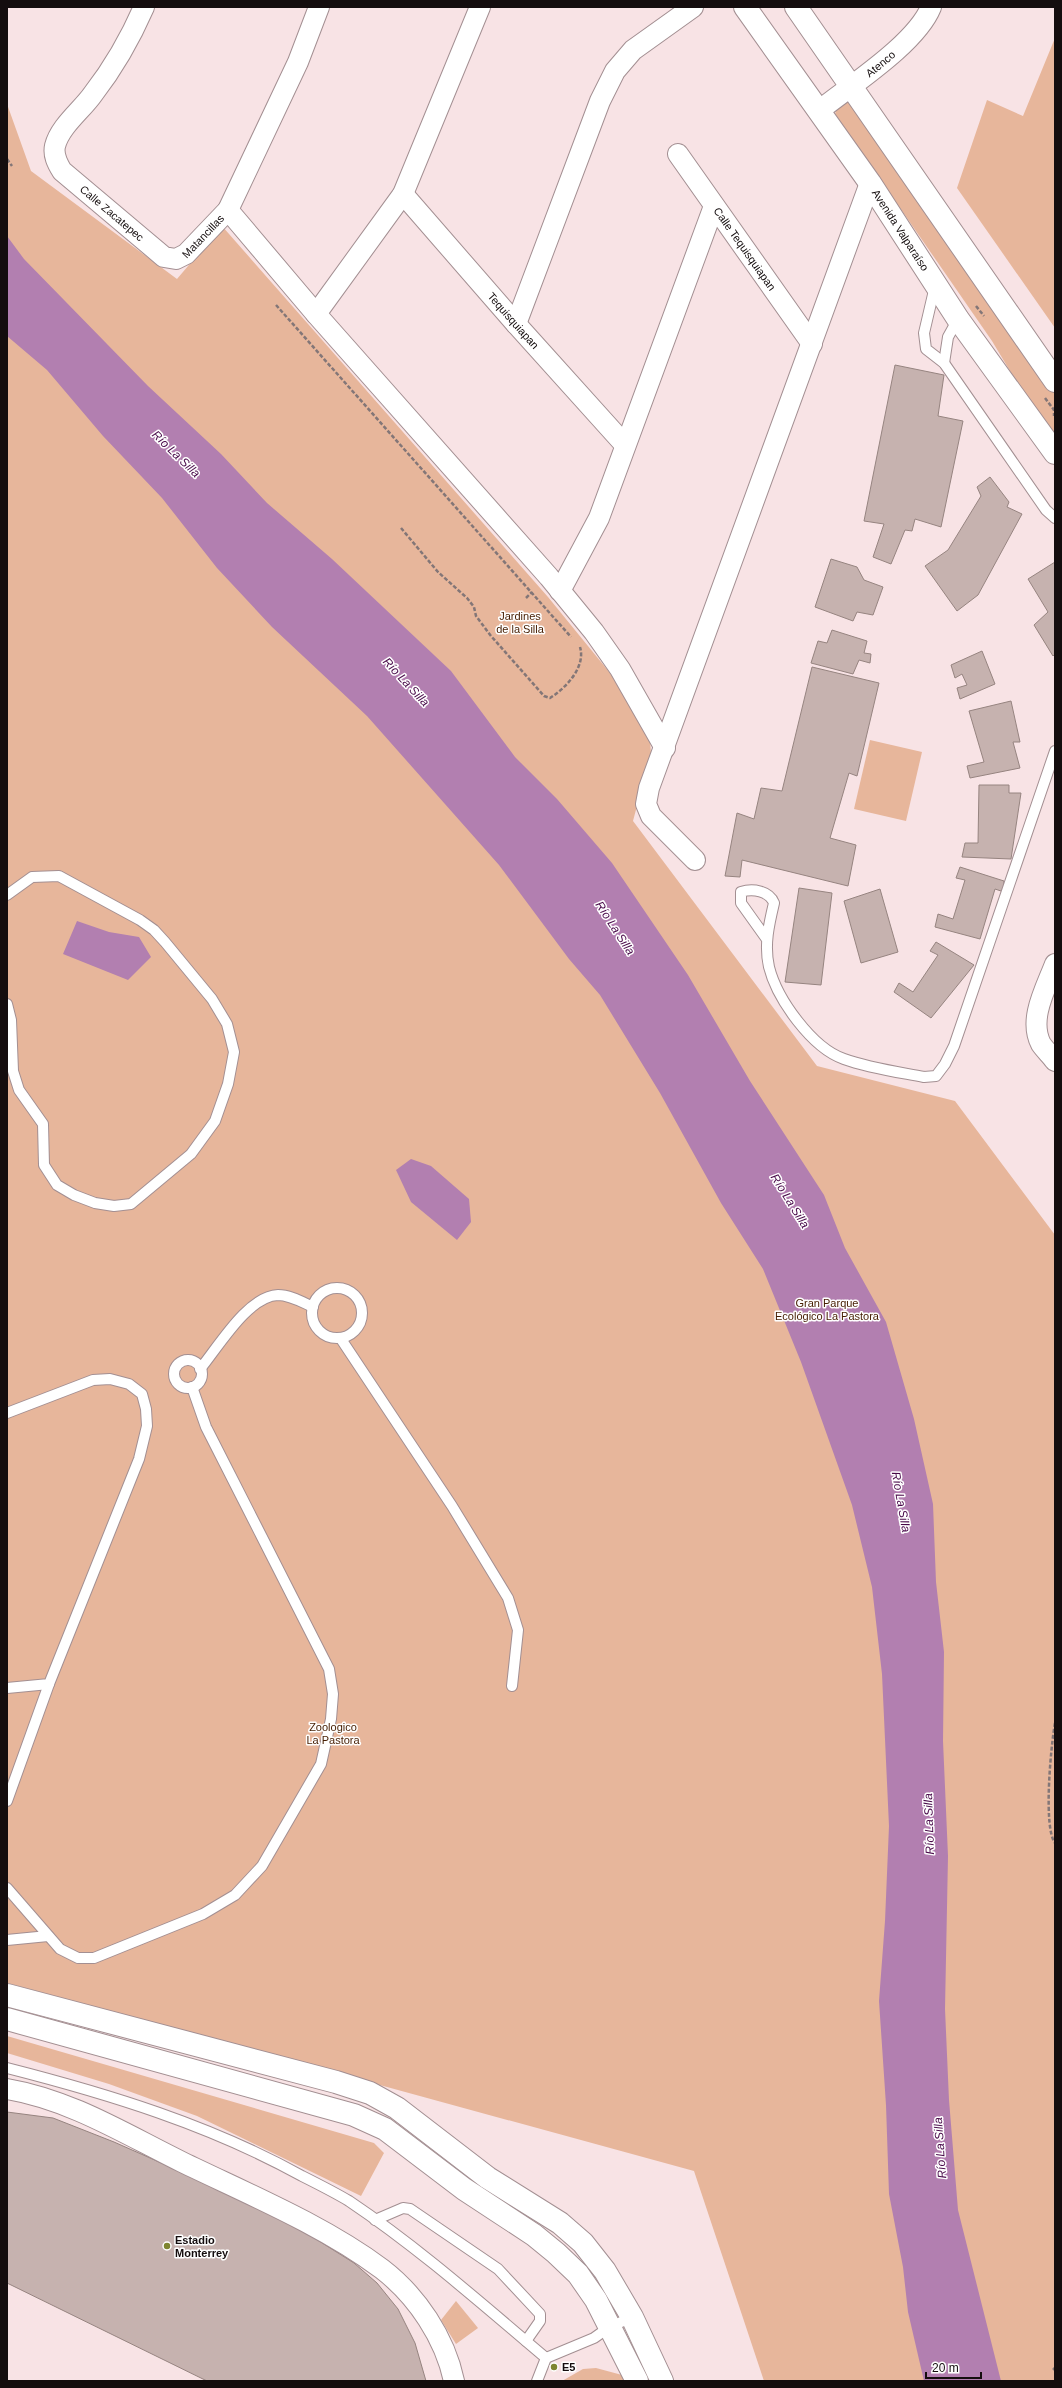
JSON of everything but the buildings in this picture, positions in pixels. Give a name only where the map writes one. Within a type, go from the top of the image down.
[{"type":"street","name":"Calle Zacatepec","points":[[144,7],[129,41],[93,95],[60,134],[55,146],[55,158],[62,172],[164,257],[176,259]]},
{"type":"street","name":"Matancillas","points":[[176,259],[186,254],[228,210],[298,62],[319,7]]},
{"type":"street","points":[[316,314],[403,194],[480,7]]},
{"type":"street","points":[[516,324],[600,101],[615,71],[633,50],[693,7]]},
{"type":"street","name":"Avenida Valparaíso","points":[[745,7],[870,182],[935,286],[1055,454]]},
{"type":"street","points":[[796,7],[1055,381]]},
{"type":"street","name":"Atenco","points":[[820,110],[903,44],[928,14],[931,7]]},
{"type":"street","name":"Calle Tequisquiapan","points":[[678,154],[812,344]]},
{"type":"street","points":[[695,860],[651,816],[646,804],[649,788],[665,748],[870,182]]},
{"type":"street","name":"Tequisquiapan","points":[[403,194],[516,324],[625,445]]},
{"type":"street","points":[[560,591],[599,518],[714,206]]},
{"type":"street","points":[[228,210],[316,314],[560,591],[620,668],[665,748]]},
{"type":"street","points":[[1055,964],[1040,1005],[1036,1025],[1041,1043],[1055,1061]]},
{"type":"street","points":[[7,1995],[336,2082],[385,2100],[488,2178],[560,2222],[583,2244],[605,2271],[632,2317],[662,2381]]},
{"type":"street","points":[[7,2019],[339,2111],[370,2121],[385,2129],[464,2189],[534,2235],[556,2252],[578,2274],[596,2300],[608,2328],[637,2381]]},
{"type":"street","points":[[7,2089],[54,2100],[87,2114],[271,2205],[331,2237],[382,2270],[423,2310],[450,2362],[454,2381]]},
{"type":"lane","points":[[935,286],[924,333],[924,343],[926,349],[944,363],[1046,510],[1055,518]]},
{"type":"lane","points":[[944,363],[948,336],[958,319]]},
{"type":"lane","points":[[766,938],[741,903],[741,892],[747,890],[758,892],[769,895],[772,898],[774,904],[766,938],[769,967],[777,987],[787,1005],[815,1043],[844,1059],[924,1078],[936,1076],[945,1064],[954,1046],[1055,751]]},
{"type":"lane","points":[[7,895],[17,885],[32,877],[59,876],[140,920],[154,930],[212,1000],[227,1024],[234,1052],[228,1084],[215,1121],[191,1154],[130,1204],[114,1206],[95,1203],[74,1195],[57,1185],[44,1165],[43,1124],[19,1090],[13,1071],[11,1020],[7,1004]]},
{"type":"lane","points":[[334,1288],[348,1290],[359,1300],[363,1309],[363,1319],[358,1328],[351,1335],[341,1339],[331,1338],[319,1330],[312,1317],[312,1307],[317,1298],[324,1291],[334,1288]]},
{"type":"lane","points":[[200,1369],[193,1362],[183,1362],[175,1369],[175,1379],[182,1387],[192,1387],[200,1380],[200,1369],[247,1309],[263,1298],[279,1295],[312,1307]]},
{"type":"lane","points":[[341,1339],[452,1506],[508,1598],[518,1630],[512,1686]]},
{"type":"lane","points":[[7,1413],[93,1380],[110,1379],[129,1384],[142,1394],[146,1409],[147,1426],[139,1459],[49,1684],[7,1801]]},
{"type":"lane","points":[[7,1888],[60,1949],[78,1958],[94,1958],[203,1914],[235,1895],[262,1866],[321,1764],[331,1720],[333,1694],[329,1669],[206,1427],[192,1387]]},
{"type":"lane","points":[[7,1688],[49,1684]]},
{"type":"lane","points":[[7,1940],[48,1936]]},
{"type":"lane","points":[[7,2068],[70,2084],[158,2112],[262,2154],[348,2200],[444,2271],[546,2358]]},
{"type":"lane","points":[[375,2220],[402,2208],[410,2209],[498,2269],[540,2314],[540,2321],[526,2341]]},
{"type":"lane","points":[[537,2381],[546,2358],[594,2338],[608,2328],[632,2317]]},
{"type":"path","points":[[7,159],[12,166]]},
{"type":"path","points":[[276,305],[580,647],[582,655],[579,664],[563,690],[550,698],[544,696],[538,690],[491,636],[476,616],[474,607],[467,598],[438,572],[401,528]]},
{"type":"path","points":[[1055,1723],[1049,1757],[1049,1828],[1055,1843]]},
{"type":"green space","points":[[1055,38],[1055,328],[957,188],[987,100],[1023,116]]},
{"type":"green space","points":[[845,101],[856,101],[1055,386],[1055,437],[1016,381],[992,341],[835,114],[839,103]]},
{"type":"green space","points":[[7,104],[31,171],[177,279],[222,226],[548,597],[610,673],[650,740],[651,753],[633,821],[817,1066],[955,1101],[1055,1235],[1055,2381],[764,2381],[694,2171],[7,1983]]},
{"type":"green space","points":[[870,740],[922,752],[906,821],[854,809]]},
{"type":"green space","points":[[7,2036],[374,2143],[384,2153],[361,2196],[197,2116],[109,2084],[7,2053]]},
{"type":"green space","points":[[456,2301],[478,2328],[456,2344],[441,2320]]},
{"type":"green space","points":[[596,2368],[622,2375],[625,2381],[562,2381],[583,2369]]},
{"type":"water","name":"Río La Silla","points":[[7,236],[24,259],[148,386],[221,454],[267,503],[332,559],[451,671],[515,757],[557,799],[612,863],[688,975],[750,1081],[824,1195],[845,1248],[886,1322],[914,1419],[933,1504],[936,1582],[944,1652],[943,1741],[948,1856],[945,2009],[949,2100],[958,2210],[1001,2381],[924,2381],[908,2312],[903,2267],[889,2194],[886,2105],[879,2001],[885,1921],[889,1826],[882,1674],[872,1587],[852,1505],[801,1362],[763,1269],[721,1203],[660,1093],[600,995],[569,959],[499,865],[367,716],[272,627],[217,568],[162,498],[103,436],[47,370],[7,336]]},
{"type":"water","points":[[77,921],[109,932],[139,937],[151,957],[128,980],[63,954]]},
{"type":"water","points":[[411,1159],[431,1166],[469,1199],[471,1222],[457,1240],[411,1202],[396,1170]]},
{"type":"place","name":"Estadio Monterrey","points":[[167,2246]]},
{"type":"place","name":"E5","points":[[554,2367]]},
{"type":"park label","name":"Jardines de la Silla","points":[[520,622]]},
{"type":"park label","name":"Gran Parque Ecológico La Pastora","points":[[827,1309]]},
{"type":"park label","name":"Zoologico La Pastora","points":[[333,1733]]}]
